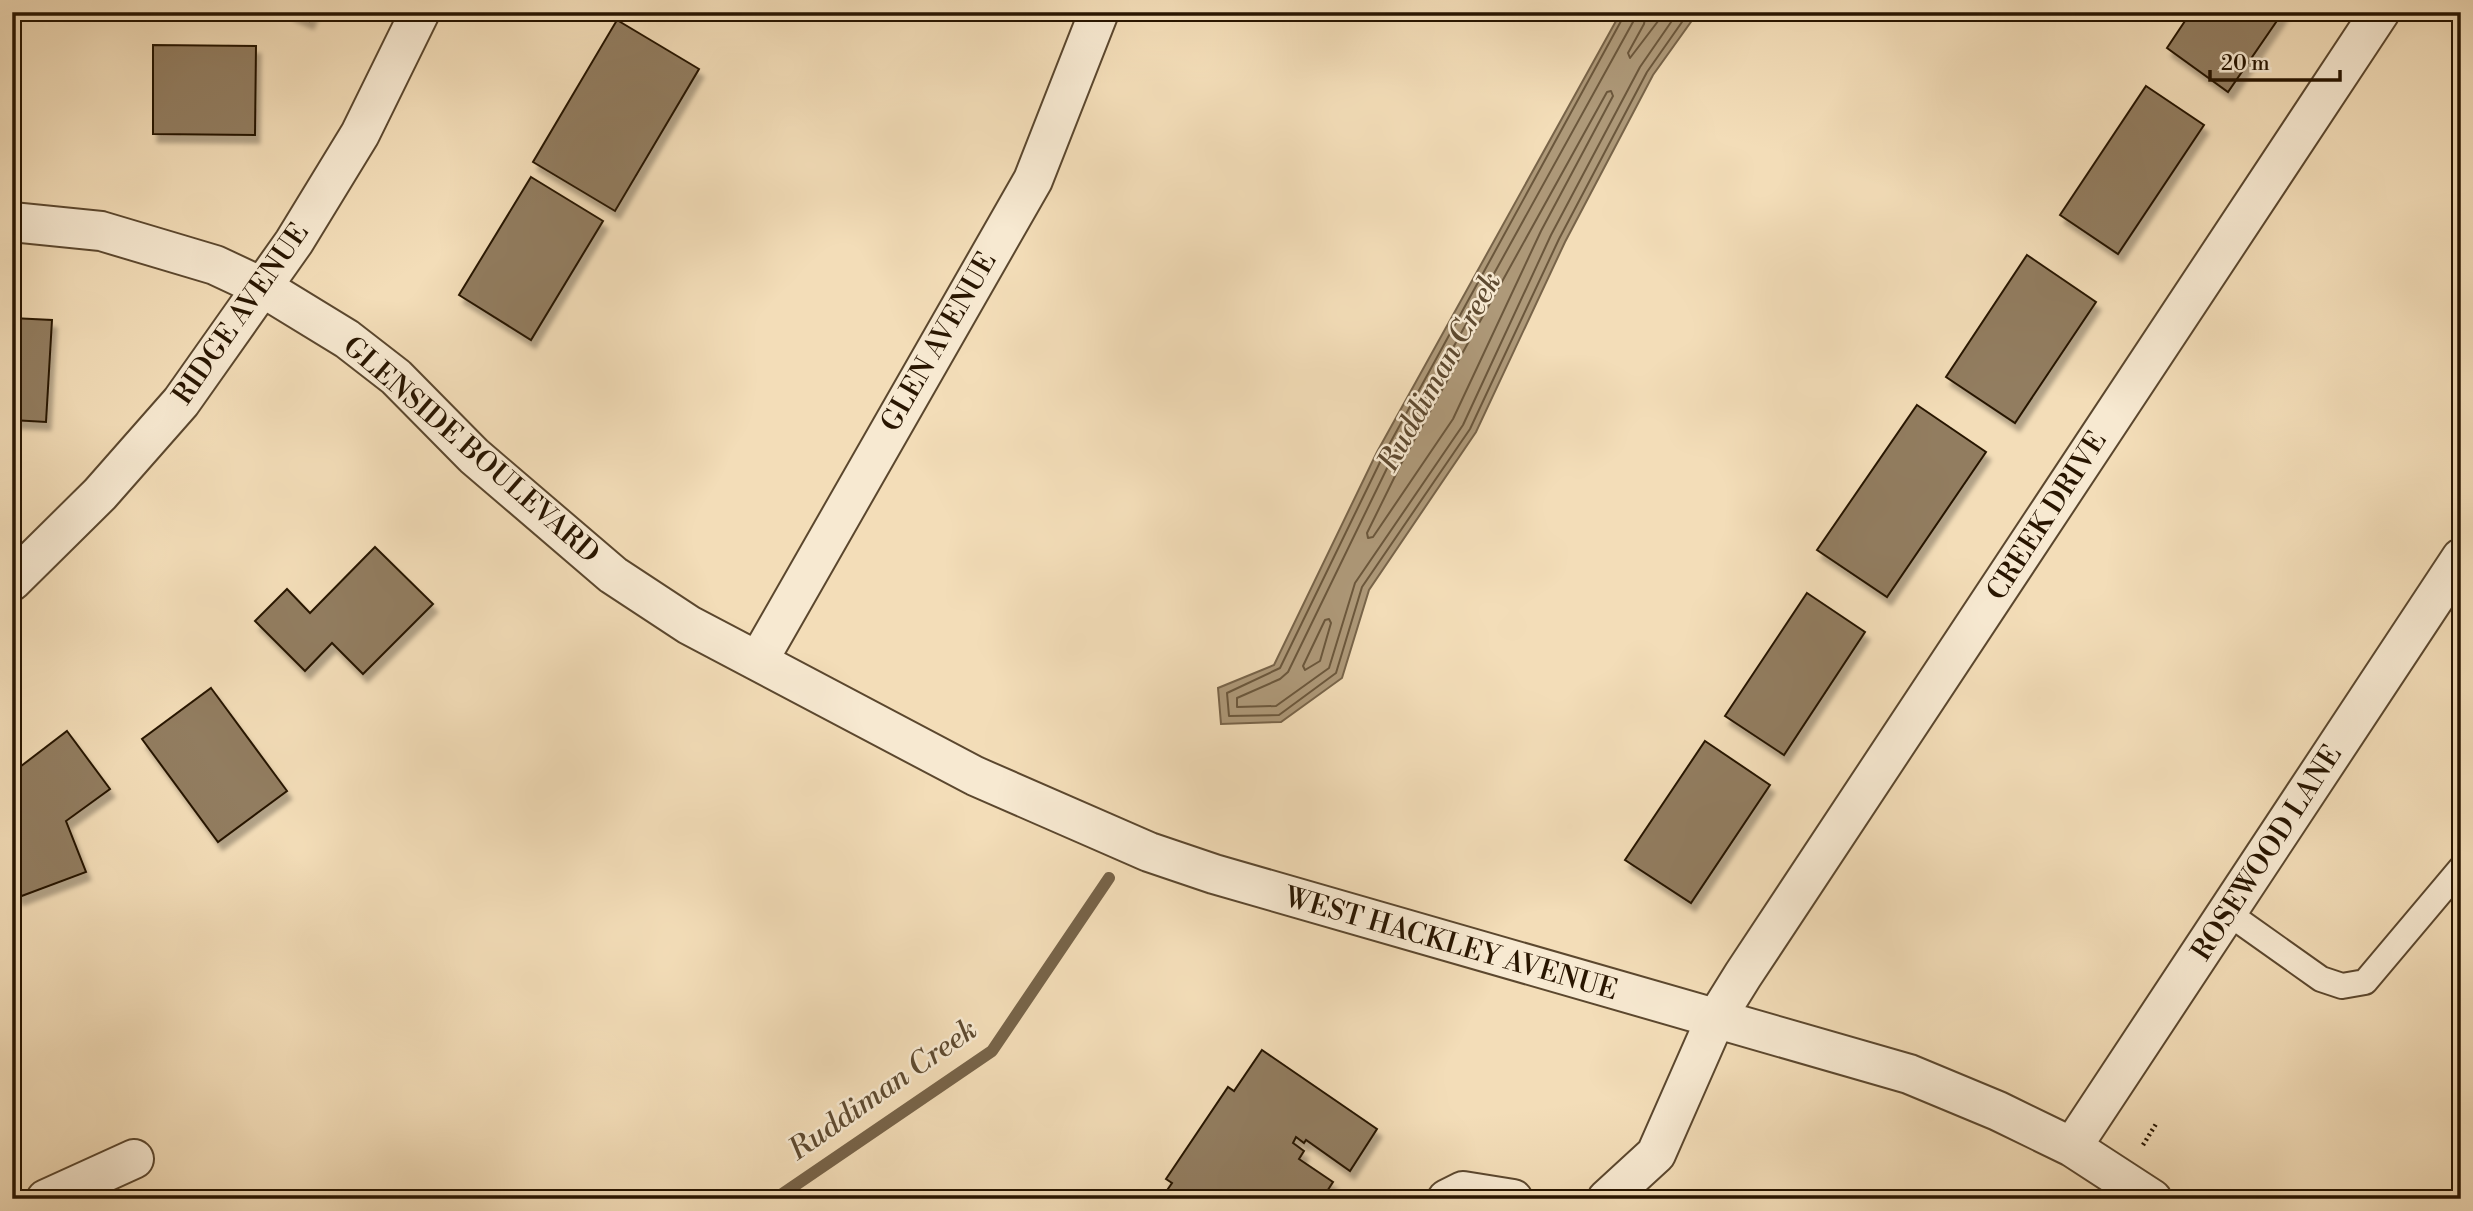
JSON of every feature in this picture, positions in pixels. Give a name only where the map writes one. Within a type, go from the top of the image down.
[{"type":"street","name":"RIDGE AVENUE","points":[[12,581],[100,494],[181,402],[294,242],[359,134],[420,12]]},
{"type":"street","name":"GLEN AVENUE","points":[[758,661],[1033,180],[1099,12]]},
{"type":"street","name":"CREEK DRIVE","points":[[1607,1199],[1656,1154],[1715,1020],[2380,12]]},
{"type":"street","name":"GLENSIDE BOULEVARD","points":[[12,222],[112,234],[215,265],[262,287],[346,339],[396,377],[474,456],[613,575],[689,625],[758,661]]},
{"type":"street","name":"ROSEWOOD LANE","points":[[2072,1147],[2461,558]]},
{"type":"street","name":"WEST HACKLEY AVENUE","points":[[758,661],[975,776],[1149,852],[1275,893],[1909,1074],[1998,1111],[2072,1147],[2152,1199]]},
{"type":"street","points":[[46,1199],[134,1158]]},
{"type":"street","points":[[1447,1199],[1463,1191],[1513,1199]]},
{"type":"lane","points":[[2228,912],[2321,979],[2342,986],[2365,982],[2461,868]]},
{"type":"water","points":[[1621,12],[1698,12],[1653,75],[1565,242],[1476,432],[1369,590],[1342,678],[1281,722],[1221,724],[1218,688],[1274,665],[1377,452]]},
{"type":"building","points":[[289,12],[313,12],[309,21]]},
{"type":"building","points":[[2191,12],[2283,12],[2228,92],[2167,48]]},
{"type":"building","points":[[617,20],[699,69],[615,211],[533,162]]},
{"type":"building","points":[[153,45],[256,46],[255,135],[153,134]]},
{"type":"building","points":[[2146,86],[2204,125],[2118,254],[2060,215]]},
{"type":"building","points":[[531,177],[603,221],[531,340],[459,295]]},
{"type":"building","points":[[2027,255],[2096,302],[2015,423],[1946,377]]},
{"type":"building","points":[[12,318],[52,320],[46,422],[12,420]]},
{"type":"building","points":[[1917,405],[1986,452],[1887,597],[1817,550]]},
{"type":"building","points":[[375,547],[433,604],[363,674],[332,643],[305,671],[255,621],[287,589],[310,613]]},
{"type":"building","points":[[1807,593],[1865,632],[1784,755],[1725,716]]},
{"type":"building","points":[[211,688],[287,791],[218,842],[142,739]]},
{"type":"building","points":[[67,731],[110,789],[66,821],[86,872],[19,897],[12,888],[12,773]]},
{"type":"building","points":[[1705,741],[1770,785],[1691,903],[1625,860]]},
{"type":"building","points":[[1262,1050],[1377,1129],[1350,1171],[1306,1140],[1304,1143],[1296,1137],[1293,1143],[1304,1151],[1299,1159],[1333,1182],[1322,1199],[1161,1199],[1172,1183],[1166,1179],[1228,1087],[1234,1091]]},
{"type":"waterway","name":"Ruddiman Creek","points":[[775,1199],[992,1051],[1109,878]]}]
